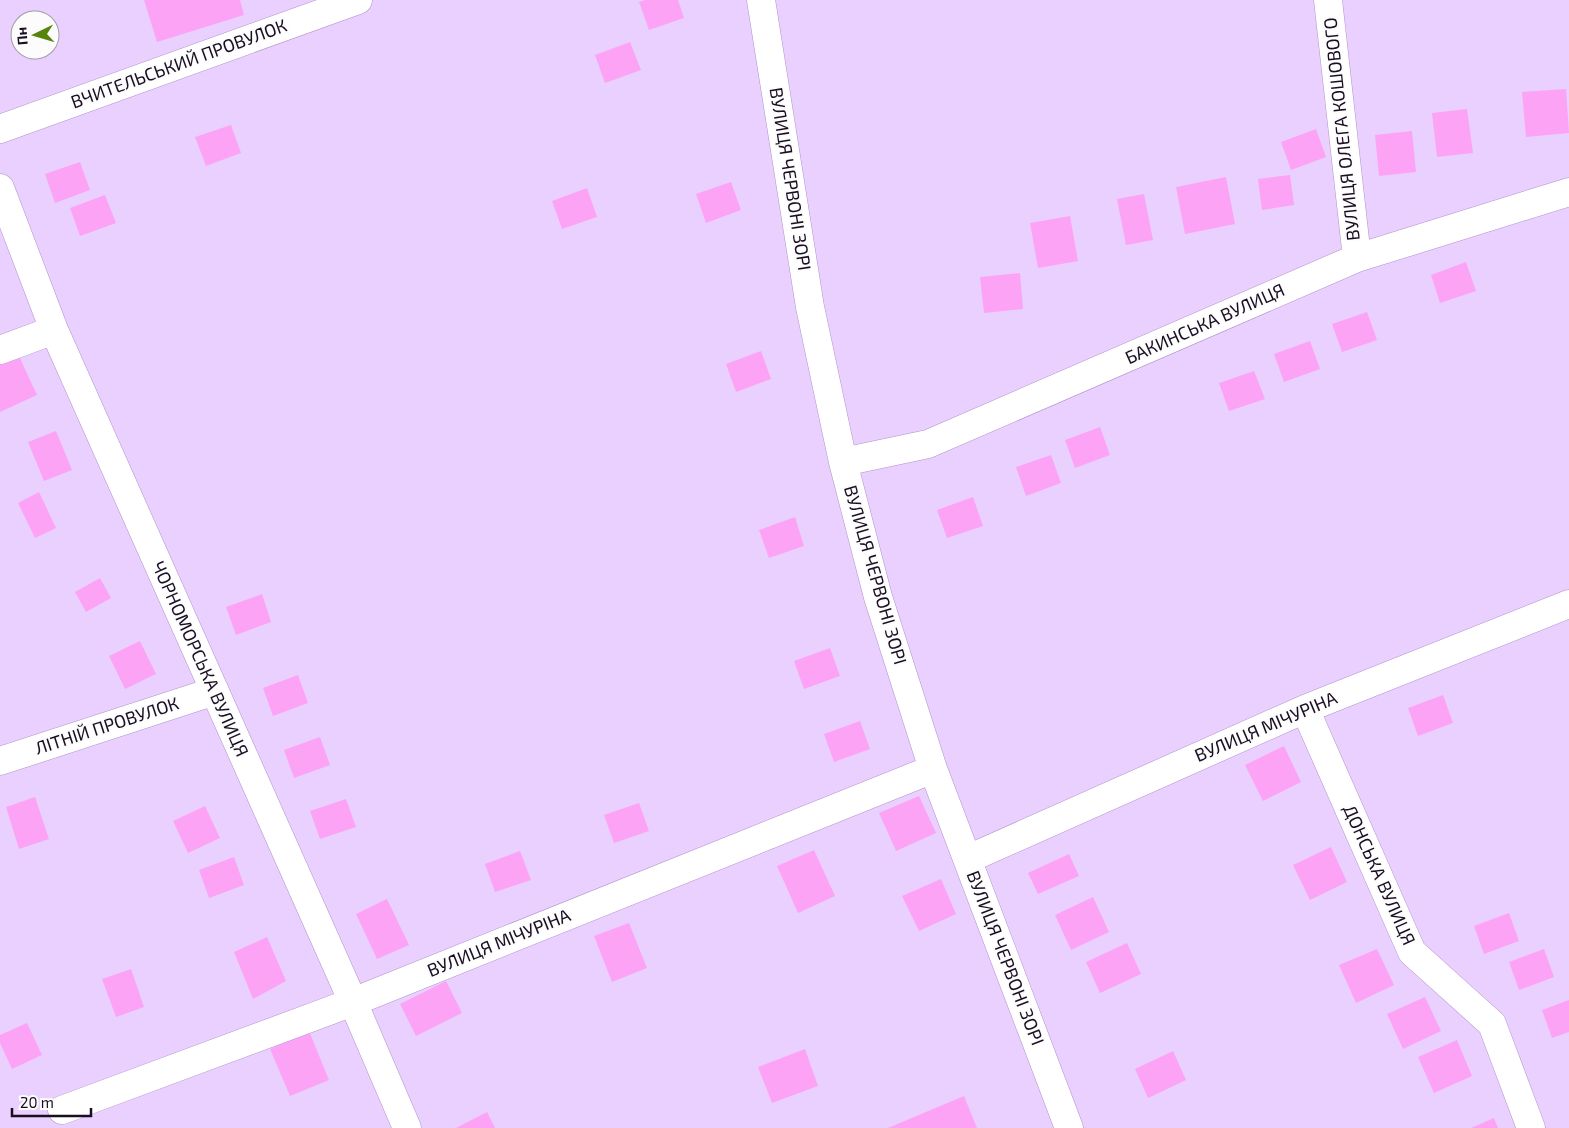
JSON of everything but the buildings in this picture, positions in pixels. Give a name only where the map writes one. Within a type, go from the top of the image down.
[{"type":"street","name":"ВЧИТЕЛЬСЬКИЙ ПРОВУЛОК","points":[[0,129],[358,0]]},
{"type":"street","name":"ВУЛИЦЯ ЧЕРВОНІ ЗОРІ","points":[[761,0],[810,307],[843,462],[878,597],[933,769],[1070,1128]]},
{"type":"street","name":"ВУЛИЦЯ ОЛЕГА КОШОВОГО","points":[[1328,0],[1357,258]]},
{"type":"street","name":"ЧОРНОМОРСЬКА ВУЛИЦЯ","points":[[0,188],[54,330],[353,1002],[407,1128]]},
{"type":"street","name":"БАКИНСЬКА ВУЛИЦЯ","points":[[843,462],[928,444],[1357,258],[1569,192]]},
{"type":"street","points":[[0,350],[54,330]]},
{"type":"street","name":"ВУЛИЦЯ МІЧУРІНА","points":[[968,859],[1305,709],[1569,604]]},
{"type":"street","name":"ЛІТНІЙ ПРОВУЛОК","points":[[0,761],[215,691]]},
{"type":"street","name":"ДОНСЬКА ВУЛИЦЯ","points":[[1305,709],[1412,952],[1492,1024],[1530,1128]]},
{"type":"street","name":"ВУЛИЦЯ МІЧУРІНА","points":[[62,1110],[353,1002],[933,769]]}]
